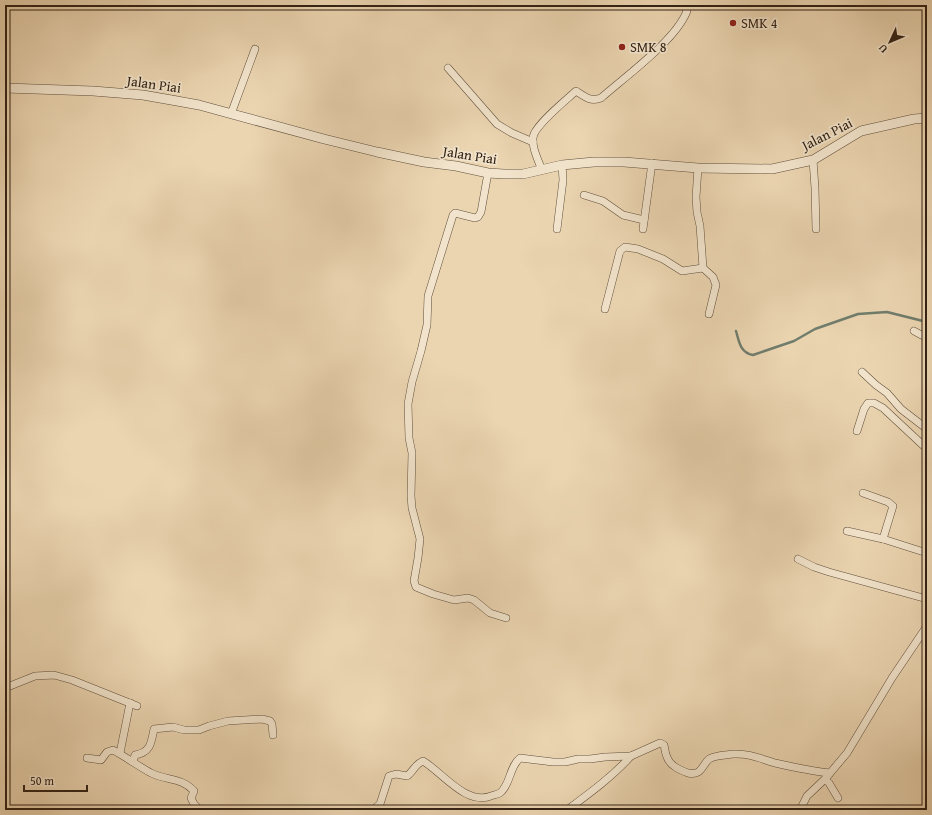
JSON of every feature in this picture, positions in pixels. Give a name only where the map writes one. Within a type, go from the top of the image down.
[{"type":"street","points":[[542,170],[533,142],[534,134],[550,114],[576,91],[591,100],[601,98],[650,57],[677,28],[685,17],[687,10],[684,5]]},
{"type":"street","points":[[231,114],[255,49]]},
{"type":"street","points":[[448,68],[497,124],[512,133],[533,142]]},
{"type":"street","name":"Jalan Piai","points":[[5,88],[64,89],[143,95],[199,105],[377,152],[488,173],[524,174],[562,166],[594,162],[624,162],[698,168],[772,168],[813,160],[861,132],[914,119],[927,118]]},
{"type":"street","points":[[813,160],[816,229]]},
{"type":"street","points":[[643,229],[652,164]]},
{"type":"street","points":[[557,229],[563,180],[562,166]]},
{"type":"street","points":[[698,168],[696,196],[703,268],[713,277],[716,285],[709,314]]},
{"type":"street","points":[[488,173],[481,212],[478,217],[475,218],[455,213],[452,214],[428,296],[426,325],[408,404],[409,438],[412,453],[412,508],[420,539],[414,581],[416,587],[433,594],[454,600],[468,598],[474,600],[490,613],[506,618]]},
{"type":"street","points":[[584,195],[603,201],[623,215],[644,220]]},
{"type":"street","points":[[605,309],[620,251],[625,247],[638,249],[663,259],[682,270],[703,268]]},
{"type":"street","points":[[914,331],[927,338]]},
{"type":"street","points":[[862,372],[887,393],[901,409],[927,429]]},
{"type":"street","points":[[857,431],[864,409],[868,403],[874,403],[883,408],[927,449]]},
{"type":"street","points":[[863,493],[888,502],[893,506],[882,539]]},
{"type":"street","points":[[847,531],[882,539],[927,553]]},
{"type":"street","points":[[798,558],[814,567],[829,572],[927,599]]},
{"type":"street","points":[[800,810],[807,796],[847,753],[892,678],[927,626]]},
{"type":"street","points":[[5,688],[35,676],[54,675],[72,680],[134,704],[120,753]]},
{"type":"street","points":[[133,762],[135,755],[143,754],[151,745],[154,730],[162,728],[173,727],[184,730],[199,730],[228,721],[262,719],[270,721],[272,724],[273,735]]},
{"type":"street","points":[[373,810],[380,804],[389,776],[396,774],[407,776],[416,765],[422,761],[461,791],[474,797],[487,798],[499,793],[503,789],[515,762],[520,758],[565,762],[578,759],[631,756],[660,743],[664,745],[670,763],[690,773],[699,772],[709,760],[715,757],[734,754],[749,754],[827,776]]},
{"type":"street","points":[[87,758],[101,760],[107,752],[113,750],[151,773],[165,779],[176,779],[188,784],[194,791],[191,798],[200,810]]},
{"type":"street","points":[[568,810],[619,769],[631,756]]},
{"type":"street","points":[[827,776],[838,798]]},
{"type":"waterway","points":[[736,331],[739,342],[745,352],[753,355],[794,341],[815,329],[858,314],[887,312],[927,322]]},
{"type":"place","name":"SMK 4","points":[[733,23]]},
{"type":"place","name":"SMK 8","points":[[622,47]]}]
